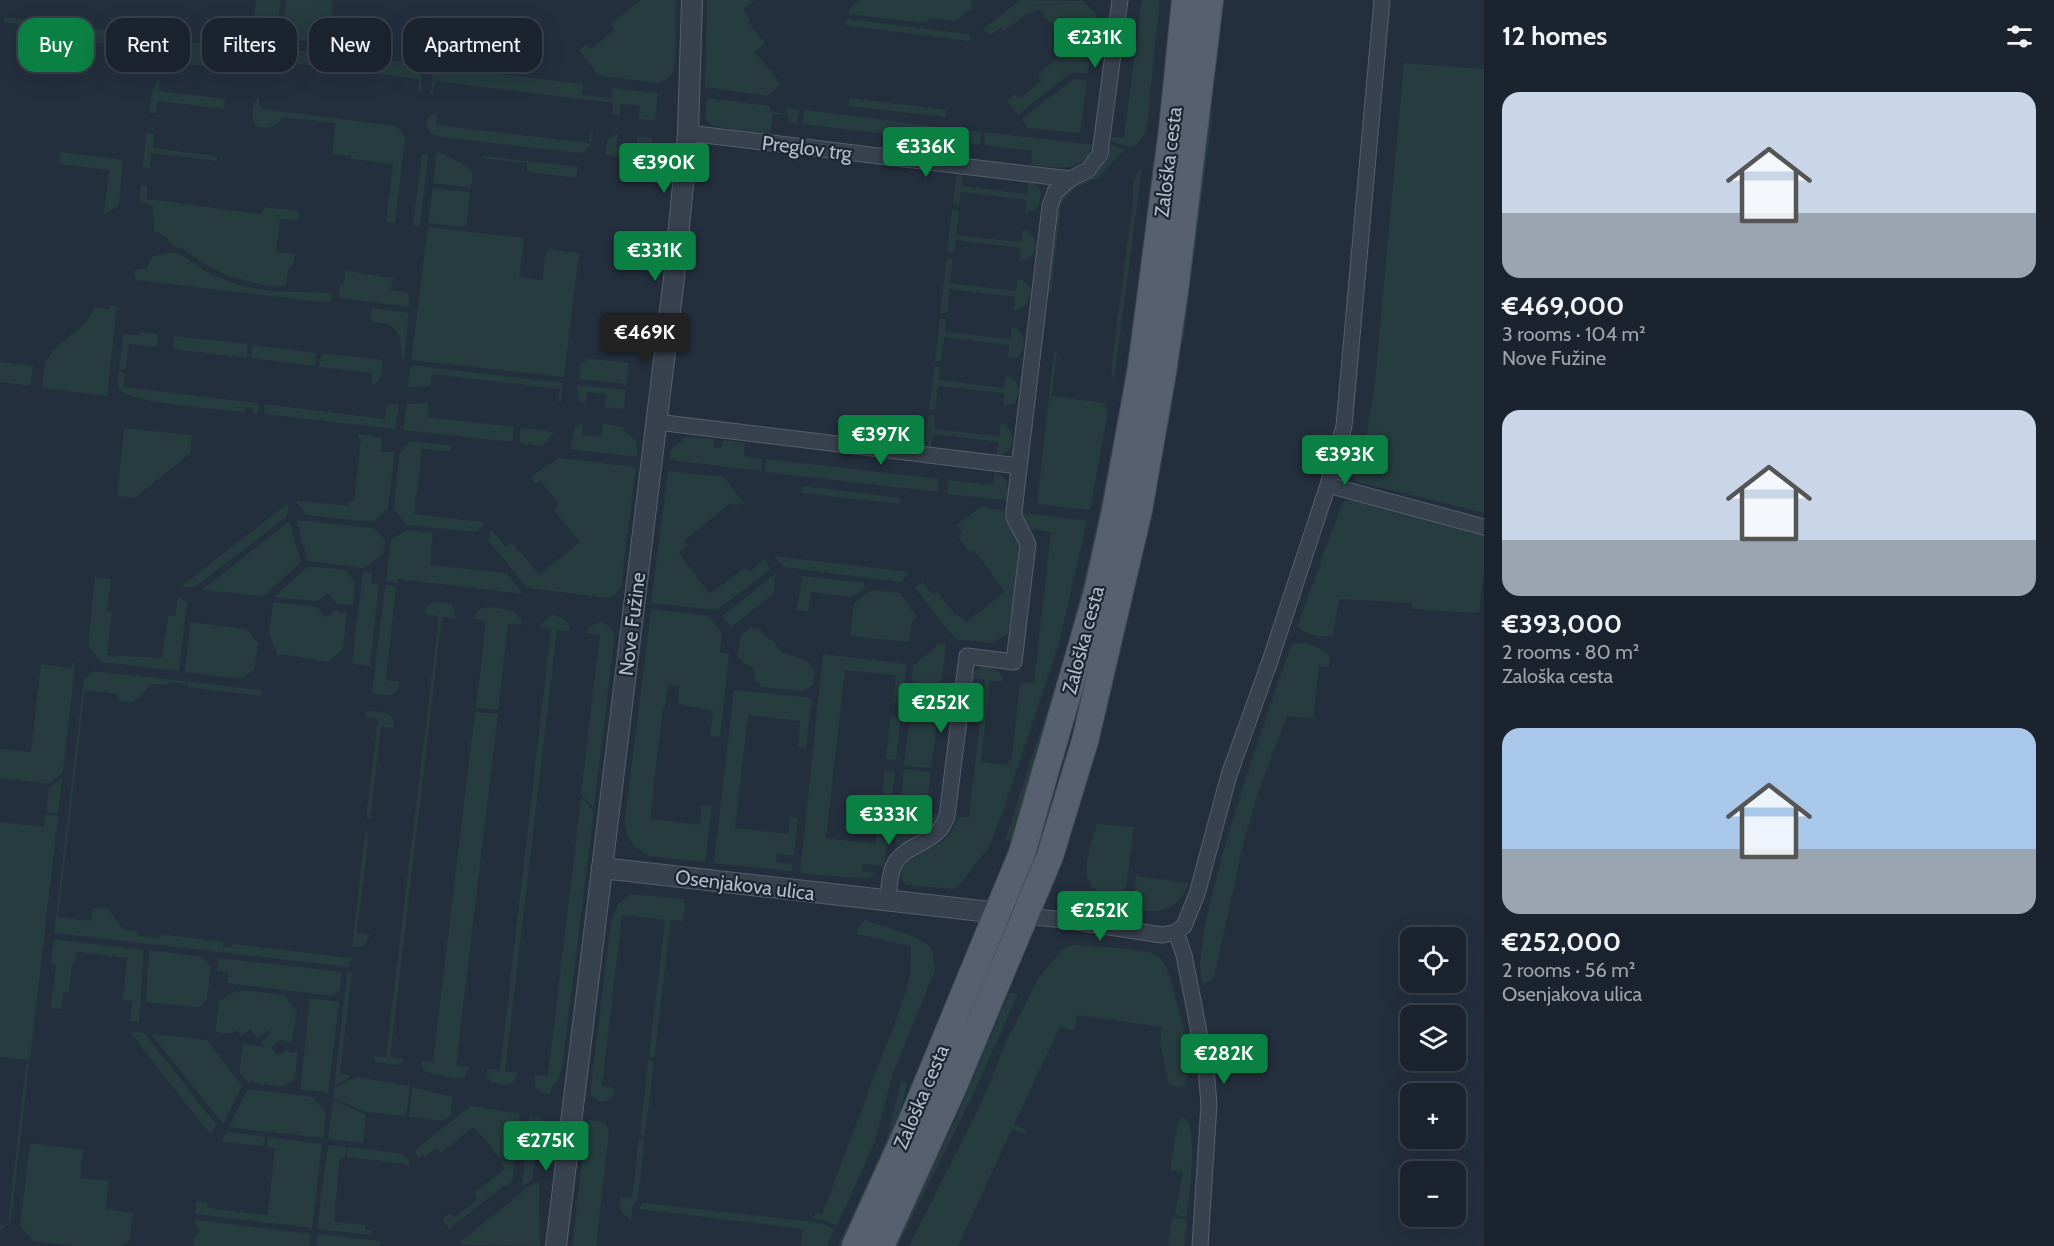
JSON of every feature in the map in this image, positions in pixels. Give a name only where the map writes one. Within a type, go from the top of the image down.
[{"type":"main road","name":"Zaloška cesta","points":[[855,1246],[909,1127],[998,914],[1024,845],[1097,592],[1137,394],[1175,106],[1185,0]]},
{"type":"main road","name":"Zaloška cesta","points":[[881,1246],[953,1088],[1026,916],[1050,856],[1085,741],[1138,510],[1175,290],[1210,0]]},
{"type":"street","name":"Nove Fužine","points":[[556,1246],[682,211],[688,133],[692,0]]},
{"type":"street","points":[[1026,916],[1162,935],[1176,932],[1184,926],[1197,894],[1229,775],[1329,485],[1344,426],[1382,0]]},
{"type":"street","points":[[888,901],[891,875],[895,864],[910,850],[935,836],[943,827],[948,816],[967,656],[1014,662],[1028,544],[1014,517],[1014,506],[1050,206],[1055,192],[1070,179],[1088,170],[1100,154],[1120,1]]},
{"type":"street","name":"Preglov trg","points":[[688,133],[1070,179]]},
{"type":"street","points":[[657,422],[1019,466]]},
{"type":"street","points":[[1329,485],[1484,527]]},
{"type":"street","name":"Osenjakova ulica","points":[[602,868],[1026,916]]},
{"type":"street","points":[[1176,932],[1184,955],[1194,1006],[1206,1069],[1209,1104],[1200,1246]]},
{"type":"green space","points":[[256,0],[281,0],[278,18],[254,18]]},
{"type":"green space","points":[[286,0],[333,0],[331,18],[309,18],[309,42],[297,41],[297,18],[284,18]]},
{"type":"green space","points":[[640,0],[676,0],[675,66],[672,75],[660,83],[599,76],[579,50],[587,44],[591,49],[615,30],[611,24]]},
{"type":"green space","points":[[707,0],[755,0],[744,8],[744,11],[750,20],[748,22],[765,43],[755,52],[781,84],[767,96],[705,87]]},
{"type":"green space","points":[[860,0],[972,0],[971,9],[955,21],[930,18],[926,23],[848,14],[852,6]]},
{"type":"green space","points":[[1020,0],[1084,1],[1096,15],[1088,74],[1072,72],[1018,115],[1007,101],[1015,94],[1021,98],[1042,80],[1038,74],[1070,48],[1037,9],[1004,31],[1001,27],[991,35],[982,30]]},
{"type":"green space","points":[[1142,0],[1160,0],[1146,133],[1134,147],[1128,147],[1111,141],[1112,137],[1124,138]]},
{"type":"green space","points":[[5,17],[18,19],[18,24],[4,22]]},
{"type":"green space","points":[[848,19],[968,34],[971,39],[968,41],[844,25]]},
{"type":"green space","points":[[94,29],[106,30],[106,44],[94,42]]},
{"type":"green space","points":[[190,42],[202,43],[202,66],[190,65]]},
{"type":"green space","points":[[297,51],[309,52],[309,65],[297,64]]},
{"type":"green space","points":[[391,61],[403,62],[403,72],[418,72],[422,77],[421,92],[418,92],[419,79],[363,72],[391,72]]},
{"type":"green space","points":[[1404,63],[1484,69],[1484,513],[1358,482],[1350,470],[1352,451],[1364,454],[1375,382]]},
{"type":"green space","points":[[257,72],[284,72],[285,75]]},
{"type":"green space","points":[[433,72],[484,72],[583,84],[582,95],[611,98],[613,88],[658,93],[655,121],[639,119],[640,106],[621,104],[619,116],[613,114],[613,103],[435,81],[433,94],[430,94]]},
{"type":"green space","points":[[159,79],[159,91],[225,99],[224,109],[158,101],[156,113],[150,113],[152,91]]},
{"type":"green space","points":[[1074,79],[1087,81],[1080,133],[1028,128],[1021,119]]},
{"type":"green space","points":[[258,97],[261,109],[396,126],[405,137],[395,223],[386,222],[393,164],[351,159],[351,156],[332,154],[335,123],[282,117],[271,127],[256,126],[252,111]]},
{"type":"green space","points":[[707,98],[770,106],[770,111],[786,114],[787,108],[799,110],[797,124],[788,122],[788,115],[773,114],[770,134],[710,124],[705,120]]},
{"type":"green space","points":[[850,98],[946,110],[946,117],[849,106]]},
{"type":"green space","points":[[804,110],[982,132],[980,145],[802,124]]},
{"type":"green space","points":[[1213,110],[1183,341],[1180,338],[1209,111]]},
{"type":"green space","points":[[437,112],[436,125],[589,143],[590,130],[593,131],[592,139],[589,147],[580,153],[440,137],[432,134],[427,127],[428,118]]},
{"type":"green space","points":[[985,132],[1093,145],[1089,155],[1076,165],[1059,167],[1031,165],[1032,151],[984,145]]},
{"type":"green space","points":[[146,133],[154,134],[153,148],[217,156],[217,161],[151,153],[150,168],[143,167]]},
{"type":"green space","points":[[618,134],[616,146],[636,148],[637,136],[652,138],[650,161],[605,155],[607,141]]},
{"type":"green space","points":[[1111,144],[1124,150],[1098,178],[1075,188],[1061,204],[1051,293],[1048,293],[1059,203],[1064,193],[1095,175],[1105,161]]},
{"type":"green space","points":[[437,151],[467,166],[473,173],[471,188],[433,183]]},
{"type":"green space","points":[[60,152],[123,160],[119,205],[104,215],[109,170],[59,164]]},
{"type":"green space","points":[[422,154],[428,155],[420,226],[413,225]]},
{"type":"green space","points":[[482,156],[578,167],[576,178],[527,172],[527,163],[481,158]]},
{"type":"green space","points":[[1153,161],[1155,162],[1126,388],[1123,389],[1139,280]]},
{"type":"green space","points":[[1142,168],[1114,381],[1111,368],[1134,179]]},
{"type":"green space","points":[[963,174],[962,186],[1027,194],[1029,181],[1038,186],[1041,194],[1040,202],[1034,211],[1025,213],[1027,200],[961,192],[959,205],[953,204],[956,177]]},
{"type":"green space","points":[[141,185],[147,186],[147,199],[262,214],[263,207],[299,211],[298,220],[280,219],[276,252],[295,254],[293,264],[288,269],[286,286],[268,286],[231,277],[172,245],[167,238],[154,231],[153,205],[139,202]]},
{"type":"green space","points":[[433,188],[470,192],[466,227],[428,223]]},
{"type":"green space","points":[[952,210],[959,210],[956,235],[1021,242],[1023,229],[1036,242],[1035,252],[1019,261],[1021,248],[956,240],[954,253],[947,252]]},
{"type":"green space","points":[[428,227],[524,238],[519,277],[542,280],[547,249],[579,253],[564,377],[411,360]]},
{"type":"green space","points":[[180,254],[212,275],[242,286],[271,291],[332,293],[330,303],[136,280],[134,270],[147,268],[152,256]]},
{"type":"green space","points":[[947,258],[953,259],[950,283],[1016,291],[1018,278],[1030,288],[1029,300],[1022,307],[1014,310],[1015,297],[950,289],[947,313],[940,313]]},
{"type":"green space","points":[[345,270],[389,278],[393,276],[391,290],[408,292],[410,307],[339,298],[340,284],[344,284]]},
{"type":"green space","points":[[111,305],[117,306],[107,396],[42,388],[45,366],[50,355],[86,322],[94,307],[108,309]]},
{"type":"green space","points":[[372,308],[409,313],[404,359],[401,358],[401,343],[396,330],[387,324],[372,321],[370,318]]},
{"type":"green space","points":[[940,318],[946,319],[945,332],[1010,339],[1012,326],[1023,336],[1024,345],[1021,354],[1017,358],[1008,358],[1009,345],[944,337],[941,362],[935,361]]},
{"type":"green space","points":[[141,332],[158,334],[157,347],[129,344],[125,370],[119,369],[123,334],[140,335]]},
{"type":"green space","points":[[174,336],[248,344],[247,358],[173,349]]},
{"type":"green space","points":[[252,345],[316,353],[315,366],[251,358]]},
{"type":"green space","points":[[1054,351],[1057,352],[1052,396],[1104,403],[1108,412],[1090,510],[1037,504]]},
{"type":"green space","points":[[321,353],[383,360],[381,376],[376,384],[372,382],[372,373],[319,367]]},
{"type":"green space","points":[[585,358],[629,363],[626,384],[579,379],[581,361],[585,362]]},
{"type":"green space","points":[[0,362],[33,366],[30,386],[0,382]]},
{"type":"green space","points":[[411,365],[563,383],[561,402],[558,401],[560,389],[432,374],[430,386],[408,387]]},
{"type":"green space","points":[[934,367],[940,367],[939,380],[1004,388],[1006,375],[1017,383],[1018,396],[1013,404],[1003,406],[1004,393],[938,386],[935,411],[929,410]]},
{"type":"green space","points":[[119,372],[125,373],[123,387],[259,403],[258,413],[253,413],[253,408],[245,407],[244,412],[142,399],[129,395],[119,388]]},
{"type":"green space","points":[[578,385],[626,390],[624,409],[605,407],[606,394],[587,392],[585,404],[577,398]]},
{"type":"green space","points":[[429,403],[427,417],[514,427],[512,442],[403,430],[407,404]]},
{"type":"green space","points":[[265,404],[385,419],[387,405],[399,404],[395,429],[264,414]]},
{"type":"green space","points":[[928,415],[935,415],[934,429],[999,436],[1001,423],[1008,427],[1012,434],[1012,445],[1005,453],[997,455],[998,442],[933,434],[931,447],[928,446],[926,439]]},
{"type":"green space","points":[[1118,419],[1121,426],[1098,543],[1051,714],[1011,840],[1005,840],[1066,652],[1093,542]]},
{"type":"green space","points":[[583,422],[582,435],[601,437],[603,424],[624,427],[624,432],[635,442],[637,457],[570,449],[575,427]]},
{"type":"green space","points":[[124,428],[192,435],[190,453],[135,498],[117,496]]},
{"type":"green space","points":[[521,428],[555,432],[542,446],[519,443]]},
{"type":"green space","points":[[359,434],[382,438],[381,452],[395,452],[388,508],[373,522],[306,515],[297,501],[349,506],[350,501],[354,501],[361,439],[358,438]]},
{"type":"green space","points":[[683,437],[714,439],[714,447],[721,448],[723,440],[745,443],[744,456],[763,459],[761,471],[669,460],[672,449],[682,442]]},
{"type":"green space","points":[[411,441],[452,446],[451,451],[422,449],[414,514],[483,522],[484,524],[476,532],[407,525],[394,510],[399,454]]},
{"type":"green space","points":[[559,458],[636,467],[621,587],[607,598],[527,588],[488,540],[491,530],[506,547],[513,543],[539,575],[580,542],[553,509],[559,504],[540,480],[535,484],[530,477]]},
{"type":"green space","points":[[766,459],[939,479],[938,492],[765,472]]},
{"type":"green space","points":[[668,471],[724,477],[743,502],[737,506],[730,503],[684,541],[688,545],[679,553],[710,594],[744,568],[750,572],[764,559],[771,569],[717,610],[651,603]]},
{"type":"green space","points":[[995,472],[1005,478],[1008,489],[1006,500],[947,494],[948,480],[993,485]]},
{"type":"green space","points":[[802,486],[901,498],[900,504],[801,493]]},
{"type":"green space","points":[[1351,499],[1484,533],[1484,573],[1479,613],[1412,609],[1412,603],[1339,599],[1333,636],[1314,635],[1297,627],[1340,509],[1344,502]]},
{"type":"green space","points":[[288,503],[287,516],[195,587],[181,587]]},
{"type":"green space","points":[[981,507],[1005,511],[1018,545],[1017,577],[1008,634],[992,643],[955,639],[915,588],[923,582],[932,594],[938,592],[956,616],[957,614],[966,622],[1005,592],[974,550],[970,552],[958,537],[963,533],[956,525]]},
{"type":"green space","points":[[1023,513],[1087,521],[1060,639],[1003,811],[988,849],[954,889],[906,885],[901,878],[906,864],[918,854],[946,838],[957,817],[969,817],[985,680],[972,678],[974,672],[983,666],[997,670],[1003,682],[990,681],[981,762],[1007,765],[1012,757],[1020,682],[1034,683],[1051,532],[1031,529]]},
{"type":"green space","points":[[296,520],[373,528],[385,540],[383,555],[363,568],[308,561]]},
{"type":"green space","points":[[289,521],[301,562],[264,596],[202,590]]},
{"type":"green space","points":[[407,530],[433,533],[430,565],[507,573],[523,594],[398,579],[397,583],[386,581],[391,540]]},
{"type":"green space","points":[[774,556],[909,572],[901,582],[783,567]]},
{"type":"green space","points":[[308,566],[346,570],[355,583],[353,605],[337,604],[328,593],[318,601],[274,597]]},
{"type":"green space","points":[[363,572],[372,573],[371,583],[379,584],[370,666],[352,664]]},
{"type":"green space","points":[[776,573],[773,594],[731,627],[722,616]]},
{"type":"green space","points":[[802,576],[864,583],[864,589],[853,597],[811,592],[808,612],[797,610]]},
{"type":"green space","points":[[95,577],[111,579],[107,611],[112,612],[107,655],[162,658],[168,616],[175,616],[178,596],[187,602],[179,671],[101,662],[88,645]]},
{"type":"green space","points":[[385,585],[396,586],[386,680],[400,682],[397,692],[390,695],[372,694]]},
{"type":"green space","points":[[872,590],[900,593],[917,617],[912,621],[910,642],[850,636],[854,603]]},
{"type":"green space","points":[[435,601],[452,604],[456,618],[442,617],[390,1057],[403,1059],[402,1063],[397,1065],[376,1062],[373,1056],[386,1057],[438,623],[438,616],[425,614],[427,606]]},
{"type":"green space","points":[[273,602],[317,607],[326,618],[337,609],[340,613],[347,610],[343,649],[329,662],[282,654],[278,656],[269,634]]},
{"type":"green space","points":[[487,607],[514,612],[518,615],[522,625],[508,624],[498,710],[476,708],[486,621],[473,619],[478,610]]},
{"type":"green space","points":[[651,609],[709,616],[722,633],[720,652],[729,654],[720,737],[710,736],[713,711],[678,704],[679,686],[668,685],[665,707],[663,707],[650,819],[700,825],[702,805],[712,806],[705,862],[650,856],[630,841],[626,830],[625,817]]},
{"type":"green space","points":[[553,615],[564,620],[570,631],[557,630],[505,1071],[518,1073],[513,1083],[505,1086],[491,1082],[487,1076],[487,1069],[500,1070],[551,629],[539,627]]},
{"type":"green space","points":[[190,622],[247,629],[258,643],[254,670],[241,679],[185,672]]},
{"type":"green space","points":[[600,622],[615,633],[594,808],[581,794],[600,635],[586,633],[588,627]]},
{"type":"green space","points":[[750,628],[759,629],[769,640],[773,640],[781,652],[808,661],[815,672],[813,685],[803,691],[762,687],[755,678],[753,667],[744,664],[737,656],[741,635]]},
{"type":"green space","points":[[940,643],[946,644],[938,713],[910,711],[914,681],[911,680],[913,666]]},
{"type":"green space","points":[[1299,643],[1312,645],[1323,651],[1330,657],[1329,667],[1319,666],[1313,719],[1287,716],[1258,793],[1243,845],[1214,978],[1203,986],[1200,962],[1217,875],[1250,766],[1291,645]]},
{"type":"green space","points":[[823,654],[907,664],[903,703],[893,702],[896,675],[845,670],[826,838],[876,844],[878,825],[889,826],[884,866],[863,864],[862,871],[876,873],[868,879],[800,873]]},
{"type":"green space","points":[[72,661],[75,665],[63,772],[49,784],[0,778],[0,749],[31,752],[41,664],[71,668]]},
{"type":"green space","points":[[94,671],[261,690],[261,696],[188,687],[188,684],[169,682],[168,685],[153,684],[133,702],[118,701],[118,694],[85,690],[58,917],[91,921],[93,908],[108,909],[124,930],[138,931],[138,936],[160,938],[161,934],[223,942],[223,947],[231,947],[232,944],[351,958],[349,967],[54,933],[84,679]]},
{"type":"green space","points":[[734,690],[812,698],[806,748],[798,747],[800,721],[748,715],[735,828],[788,834],[790,817],[798,818],[794,855],[776,854],[776,862],[792,864],[792,871],[714,863]]},
{"type":"green space","points":[[367,712],[390,716],[393,719],[394,728],[381,727],[370,819],[367,818],[367,811],[378,719],[364,717]]},
{"type":"green space","points":[[475,712],[498,714],[456,1065],[469,1067],[465,1076],[456,1079],[426,1072],[420,1061],[433,1062]]},
{"type":"green space","points":[[910,714],[938,717],[931,768],[904,766]]},
{"type":"green space","points":[[891,716],[901,717],[896,760],[886,759]]},
{"type":"green space","points":[[904,769],[931,772],[926,809],[900,806]]},
{"type":"green space","points":[[885,771],[895,772],[890,811],[880,810]]},
{"type":"green space","points":[[62,778],[58,813],[46,812],[49,788]]},
{"type":"green space","points":[[581,797],[594,811],[562,1068],[550,1094],[542,1093],[535,1086],[535,1075],[548,1076]]},
{"type":"green space","points":[[899,810],[939,814],[932,825],[921,835],[907,842],[895,844]]},
{"type":"green space","points":[[45,814],[58,816],[30,1060],[0,1057],[0,822],[44,827]]},
{"type":"green space","points":[[1097,824],[1134,827],[1124,905],[1097,892],[1087,874],[1089,851]]},
{"type":"green space","points":[[365,833],[369,833],[357,933],[370,935],[364,946],[352,947]]},
{"type":"green space","points":[[1136,876],[1189,883],[1174,905],[1152,911],[1133,909]]},
{"type":"green space","points":[[631,894],[684,899],[683,921],[671,920],[654,1058],[649,1057],[665,920],[622,915],[602,1086],[615,1088],[611,1099],[602,1102],[590,1095],[611,922],[618,904]]},
{"type":"green space","points":[[864,920],[908,934],[929,945],[933,952],[935,970],[893,1073],[875,1142],[837,1226],[821,1219],[814,1219],[815,1213],[822,1214],[900,1009],[910,976],[911,946],[857,934]]},
{"type":"green space","points":[[54,939],[144,950],[139,1022],[130,1021],[132,1001],[123,1000],[127,958],[78,952],[72,964],[69,992],[63,992],[62,1009],[51,1008],[56,965],[51,964]]},
{"type":"green space","points":[[1074,945],[1139,951],[1156,955],[1161,959],[1172,986],[1185,1036],[1189,1074],[1184,1081],[1187,1085],[1177,1088],[1168,1083],[1160,1041],[1162,1027],[1077,1015],[1074,1031],[1060,1027],[1014,1124],[1026,1130],[1026,1133],[1012,1129],[958,1246],[909,1246],[978,1110],[1007,1040],[1039,977],[1064,948]]},
{"type":"green space","points":[[149,950],[203,957],[211,967],[207,999],[199,1007],[146,1002]]},
{"type":"green space","points":[[218,958],[342,972],[340,989],[333,996],[227,983],[228,973],[217,971]]},
{"type":"green space","points":[[347,972],[352,973],[340,1074],[352,1076],[334,1086]]},
{"type":"green space","points":[[236,990],[238,993],[243,990],[284,995],[297,1012],[292,1042],[280,1040],[271,1047],[278,1056],[287,1050],[290,1053],[298,1052],[295,1078],[284,1087],[255,1083],[252,1080],[248,1083],[239,1072],[243,1044],[265,1047],[262,1042],[271,1034],[268,1030],[257,1038],[251,1029],[241,1036],[237,1030],[229,1034],[215,1032],[219,1001]]},
{"type":"green space","points":[[1009,993],[1018,994],[969,1103],[898,1246],[892,1246],[953,1125]]},
{"type":"green space","points":[[310,998],[339,1002],[328,1093],[300,1089]]},
{"type":"green space","points":[[129,1031],[144,1033],[216,1124],[215,1129],[209,1133]]},
{"type":"green space","points":[[151,1034],[207,1040],[242,1086],[223,1124]]},
{"type":"green space","points":[[648,1060],[654,1061],[645,1136],[640,1135]]},
{"type":"green space","points":[[26,1064],[29,1064],[11,1220],[8,1223]]},
{"type":"green space","points":[[356,1077],[410,1086],[406,1116],[367,1112],[334,1099],[334,1088]]},
{"type":"green space","points":[[901,1081],[907,1083],[898,1121],[845,1246],[838,1246],[886,1142]]},
{"type":"green space","points":[[412,1087],[452,1097],[451,1115],[443,1121],[409,1117]]},
{"type":"green space","points":[[248,1089],[313,1097],[326,1113],[323,1138],[229,1127]]},
{"type":"green space","points":[[333,1100],[366,1115],[363,1143],[328,1139]]},
{"type":"green space","points":[[471,1106],[520,1114],[515,1156],[499,1158],[475,1128],[472,1128],[441,1153],[435,1149],[425,1157],[423,1154],[418,1158],[415,1150]]},
{"type":"green space","points":[[530,1116],[541,1118],[546,1125],[544,1148],[536,1147],[532,1180],[522,1186]]},
{"type":"green space","points":[[1182,1116],[1188,1122],[1192,1146],[1187,1217],[1175,1215],[1183,1172],[1170,1170],[1177,1127]]},
{"type":"green space","points":[[591,1120],[605,1122],[609,1132],[596,1246],[572,1246],[587,1122]]},
{"type":"green space","points":[[227,1132],[265,1137],[264,1146],[223,1142]]},
{"type":"green space","points":[[268,1137],[322,1144],[312,1228],[195,1214],[197,1201],[207,1202],[208,1208],[265,1215],[268,1213],[275,1148],[267,1147]]},
{"type":"green space","points":[[639,1138],[645,1139],[638,1198],[633,1206],[631,1220],[621,1210],[620,1197],[632,1198]]},
{"type":"green space","points":[[30,1143],[83,1150],[80,1178],[109,1181],[106,1209],[133,1213],[130,1240],[122,1246],[74,1246],[33,1241],[20,1226]]},
{"type":"green space","points":[[328,1145],[346,1147],[345,1157],[340,1158],[334,1220],[365,1225],[365,1230],[372,1230],[371,1235],[317,1229]]},
{"type":"green space","points":[[348,1147],[403,1154],[411,1164],[408,1166],[407,1164],[347,1157]]},
{"type":"green space","points":[[515,1160],[512,1181],[507,1187],[505,1185],[449,1229],[442,1219],[450,1213],[455,1217],[477,1200],[474,1193],[505,1169],[501,1161]]},
{"type":"green space","points":[[539,1182],[540,1246],[461,1245],[460,1242],[523,1189]]},
{"type":"green space","points":[[642,1203],[822,1223],[835,1229],[827,1246],[801,1246],[803,1229],[639,1209]]},
{"type":"green space","points":[[1172,1217],[1187,1220],[1184,1246],[1168,1246]]},
{"type":"green space","points":[[195,1220],[311,1234],[310,1246],[193,1246],[194,1239],[200,1231]]},
{"type":"green space","points":[[317,1234],[381,1241],[380,1246],[316,1246]]}]
